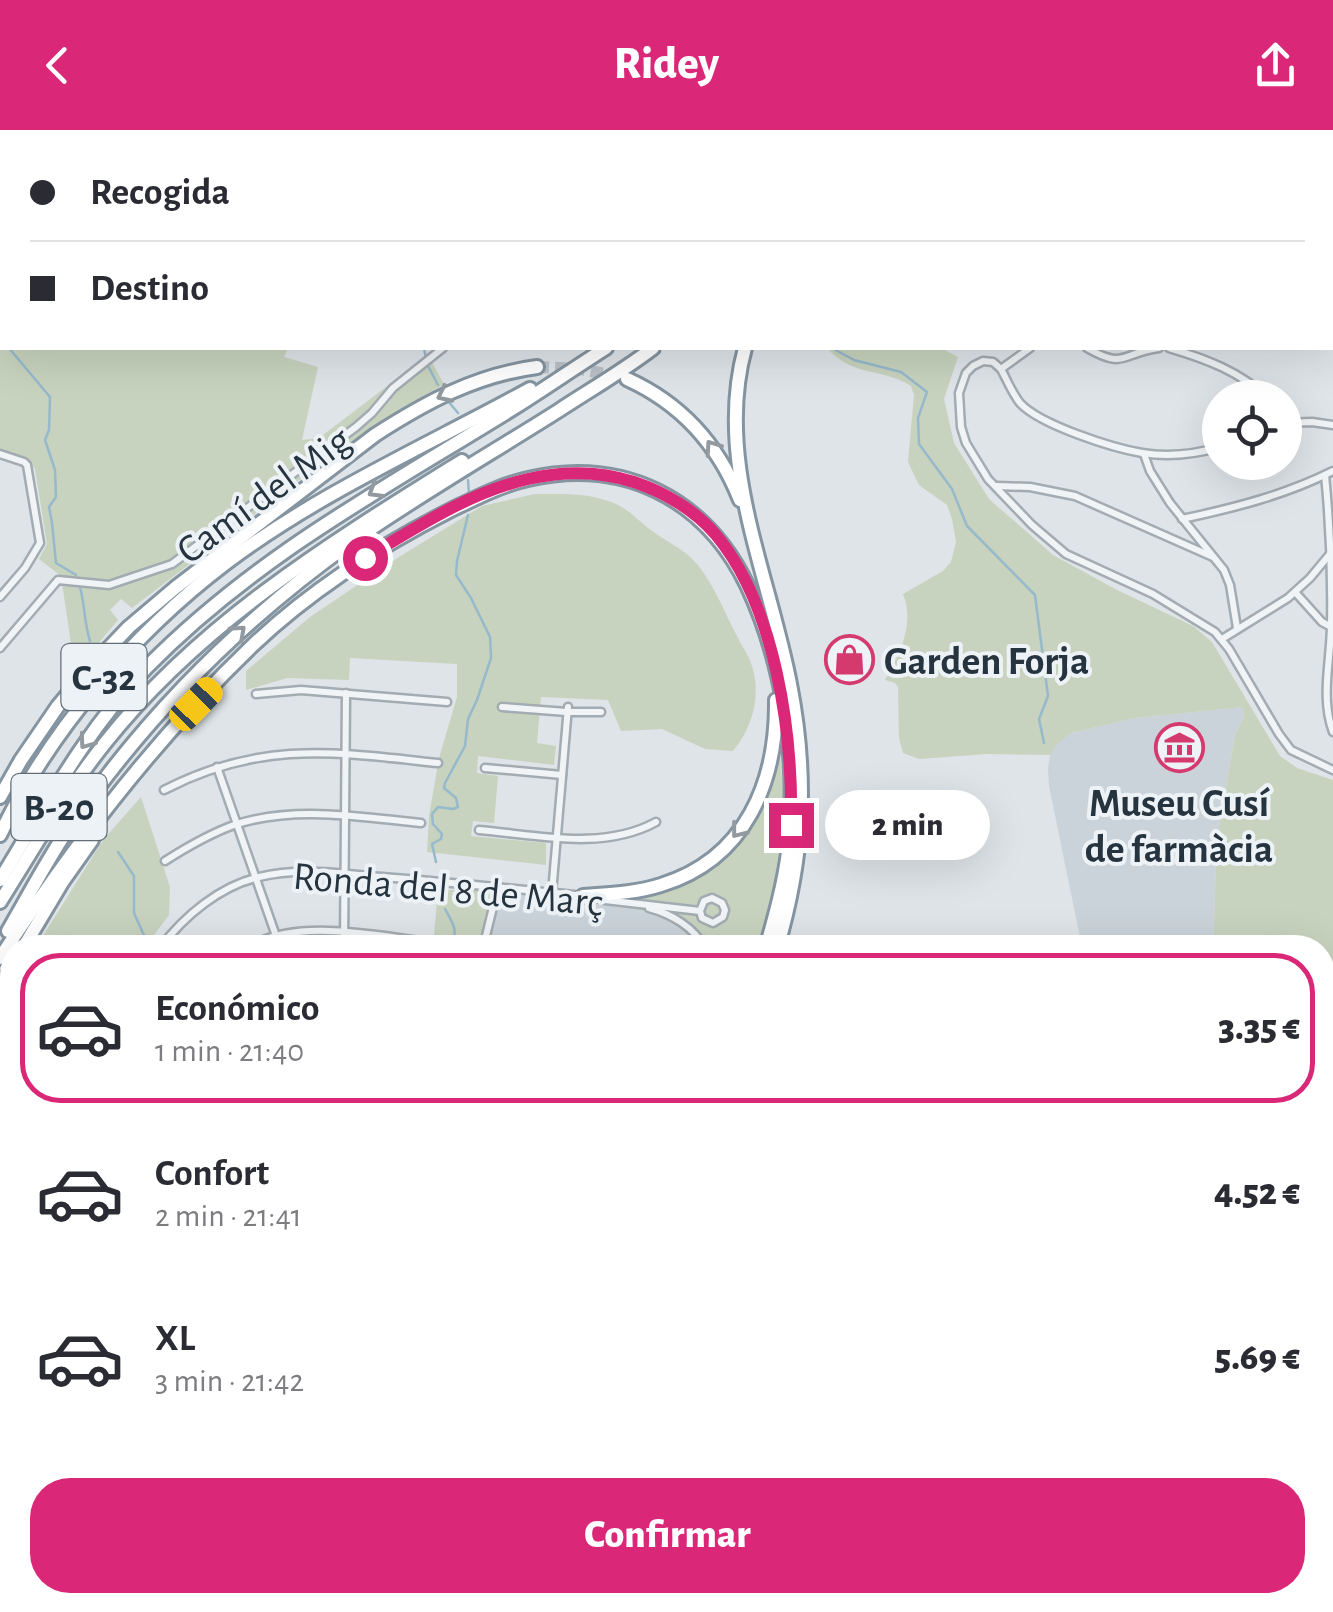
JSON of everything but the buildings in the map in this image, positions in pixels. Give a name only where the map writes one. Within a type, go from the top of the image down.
[{"type":"highway","name":"C-32","points":[[0,836],[45,756],[96,686],[184,597],[245,550],[338,492],[602,350]]},
{"type":"highway","name":"B-20","points":[[0,880],[87,740],[144,670],[198,617],[309,533],[603,350]]},
{"type":"highway","name":"B-20","points":[[0,902],[86,767],[126,718],[191,651],[261,592],[335,541],[641,350]]},
{"type":"highway","name":"C-32","points":[[6,935],[42,870],[92,797],[148,726],[217,652],[271,603],[354,540],[650,350]]},
{"type":"highway","points":[[746,350],[738,382],[735,432],[740,469],[785,657],[801,754],[797,864],[780,935]]},
{"type":"highway","points":[[0,798],[38,734],[88,670],[129,627],[175,588],[404,416],[478,380],[537,367]]},
{"type":"highway","points":[[627,379],[672,404],[698,428],[724,465],[754,535]]},
{"type":"highway","points":[[16,935],[71,854],[161,742],[254,644],[314,594],[365,558],[477,497],[515,482],[586,473],[648,487],[693,513],[715,534],[740,572],[756,607],[776,672],[790,762],[791,825],[783,882],[769,935]]},
{"type":"highway","points":[[175,588],[245,550]]},
{"type":"highway","points":[[583,896],[667,883],[700,867],[731,841],[758,803],[768,776],[776,734],[776,672]]},
{"type":"highway","points":[[31,935],[63,881],[161,742]]},
{"type":"street","name":"Camí del Mig","points":[[0,648],[58,580],[108,585],[172,564],[356,427],[393,388],[440,350]]},
{"type":"street","points":[[1001,368],[1027,350]]},
{"type":"street","points":[[1090,350],[1107,359],[1120,360],[1138,350]]},
{"type":"street","points":[[1176,350],[1246,380]]},
{"type":"street","points":[[1197,350],[1199,357]]},
{"type":"street","points":[[1202,453],[1144,454],[1092,440],[1040,418],[1022,406],[1001,368],[993,362],[973,366],[966,373],[959,394],[958,412],[966,443],[988,479],[1032,525],[1066,554],[1153,594],[1215,632],[1291,750],[1333,770]]},
{"type":"street","points":[[1302,423],[1333,425]]},
{"type":"street","points":[[0,454],[28,466],[40,539],[32,558],[0,597]]},
{"type":"street","points":[[1144,454],[1182,520],[1224,570],[1237,628]]},
{"type":"street","points":[[1182,520],[1242,506],[1333,471]]},
{"type":"street","points":[[1324,475],[1332,528],[1327,710],[1333,732]]},
{"type":"street","points":[[996,486],[1030,486],[1074,496],[1212,557]]},
{"type":"street","points":[[1222,639],[1295,592],[1332,552]]},
{"type":"street","points":[[1295,592],[1332,628]]},
{"type":"street","points":[[256,694],[301,690],[447,702]]},
{"type":"street","points":[[345,933],[346,693]]},
{"type":"street","points":[[502,706],[602,712]]},
{"type":"street","points":[[552,893],[568,710]]},
{"type":"street","points":[[164,790],[217,766],[276,754],[346,754],[438,763]]},
{"type":"street","points":[[217,766],[276,935]]},
{"type":"street","points":[[485,768],[562,775]]},
{"type":"street","points":[[165,861],[205,837],[237,824],[290,815],[421,823]]},
{"type":"street","points":[[479,830],[601,839],[656,822]]},
{"type":"street","name":"Ronda del 8 de Març","points":[[170,935],[199,908],[255,878],[311,871],[700,910]]},
{"type":"street","points":[[486,935],[498,887]]},
{"type":"street","name":"Ronda del 8 de Març","points":[[712,898],[722,902],[725,910],[720,920],[713,923],[705,921],[700,910],[704,901],[712,898]]},
{"type":"street","points":[[623,902],[662,912],[697,935]]},
{"type":"street","points":[[281,935],[306,930],[364,935]]},
{"type":"shaded area","points":[[1243,707],[1217,839],[1213,935],[1080,935],[1049,786],[1050,755],[1056,744],[1071,733],[1135,718]]},
{"type":"shaded area","points":[[494,890],[627,907],[666,917],[688,935],[482,935]]},
{"type":"green space","points":[[0,350],[287,350],[284,357],[318,367],[302,440],[319,438],[428,355],[444,384],[298,481],[132,608],[121,599],[110,610],[118,620],[75,671],[61,576],[39,559],[47,544],[35,469],[27,459],[0,450]]},
{"type":"green space","points":[[829,350],[945,350],[958,357],[944,399],[954,443],[989,499],[1053,555],[1193,626],[1212,642],[1280,756],[1297,768],[1333,780],[1333,935],[1213,935],[1217,839],[1243,707],[1135,718],[1071,733],[1050,755],[919,759],[903,753],[898,687],[885,680],[907,628],[903,594],[943,571],[951,562],[956,542],[947,505],[919,485],[908,462],[914,395],[911,386],[837,357]]},
{"type":"green space","points":[[535,494],[577,495],[608,501],[692,558],[709,581],[749,658],[756,695],[751,719],[733,751],[705,749],[662,729],[621,731],[608,700],[541,697],[537,743],[556,746],[554,765],[478,756],[477,773],[498,776],[494,823],[473,821],[471,836],[546,843],[546,865],[427,852],[439,758],[457,697],[457,664],[350,658],[349,680],[287,678],[246,690],[246,671],[310,617],[482,506]]},
{"type":"green space","points":[[780,752],[784,805],[773,896],[762,935],[687,935],[666,919],[627,907],[632,897],[687,880],[736,846],[764,799]]},
{"type":"green space","points":[[141,797],[170,887],[169,915],[154,935],[44,935],[103,840]]},
{"type":"green space","points":[[438,890],[494,890],[482,935],[434,935]]},
{"type":"waterway","points":[[11,350],[50,397],[45,440],[55,470],[56,497],[49,507],[56,563],[76,575]]},
{"type":"waterway","points":[[424,350],[438,385]]},
{"type":"waterway","points":[[836,350],[854,360],[901,372],[927,392],[918,418],[919,444],[952,489],[967,526],[1035,595],[1048,696],[1039,719],[1044,743]]},
{"type":"waterway","points":[[448,401],[458,413]]},
{"type":"waterway","points":[[468,480],[469,494]]},
{"type":"waterway","points":[[436,862],[432,844],[442,834],[433,824],[432,814],[438,807],[458,807],[456,798],[444,788],[445,783],[465,746],[468,719],[491,658],[490,637],[456,575],[468,515]]},
{"type":"waterway","points":[[80,587],[90,641]]},
{"type":"waterway","points":[[118,852],[134,876],[134,913],[144,935]]},
{"type":"waterway","points":[[445,909],[454,935]]},
{"type":"tunnel","points":[[537,367],[580,369],[620,377]]},
{"type":"place","name":"Garden Forja","points":[[849,660]]},
{"type":"place","name":"Museu Cusí de farmàcia","points":[[1179,747]]},
{"type":"route","points":[[365,558],[477,497],[530,478],[571,473],[601,475],[625,479],[672,499],[715,534],[729,552],[756,607],[784,710],[791,825]]}]
